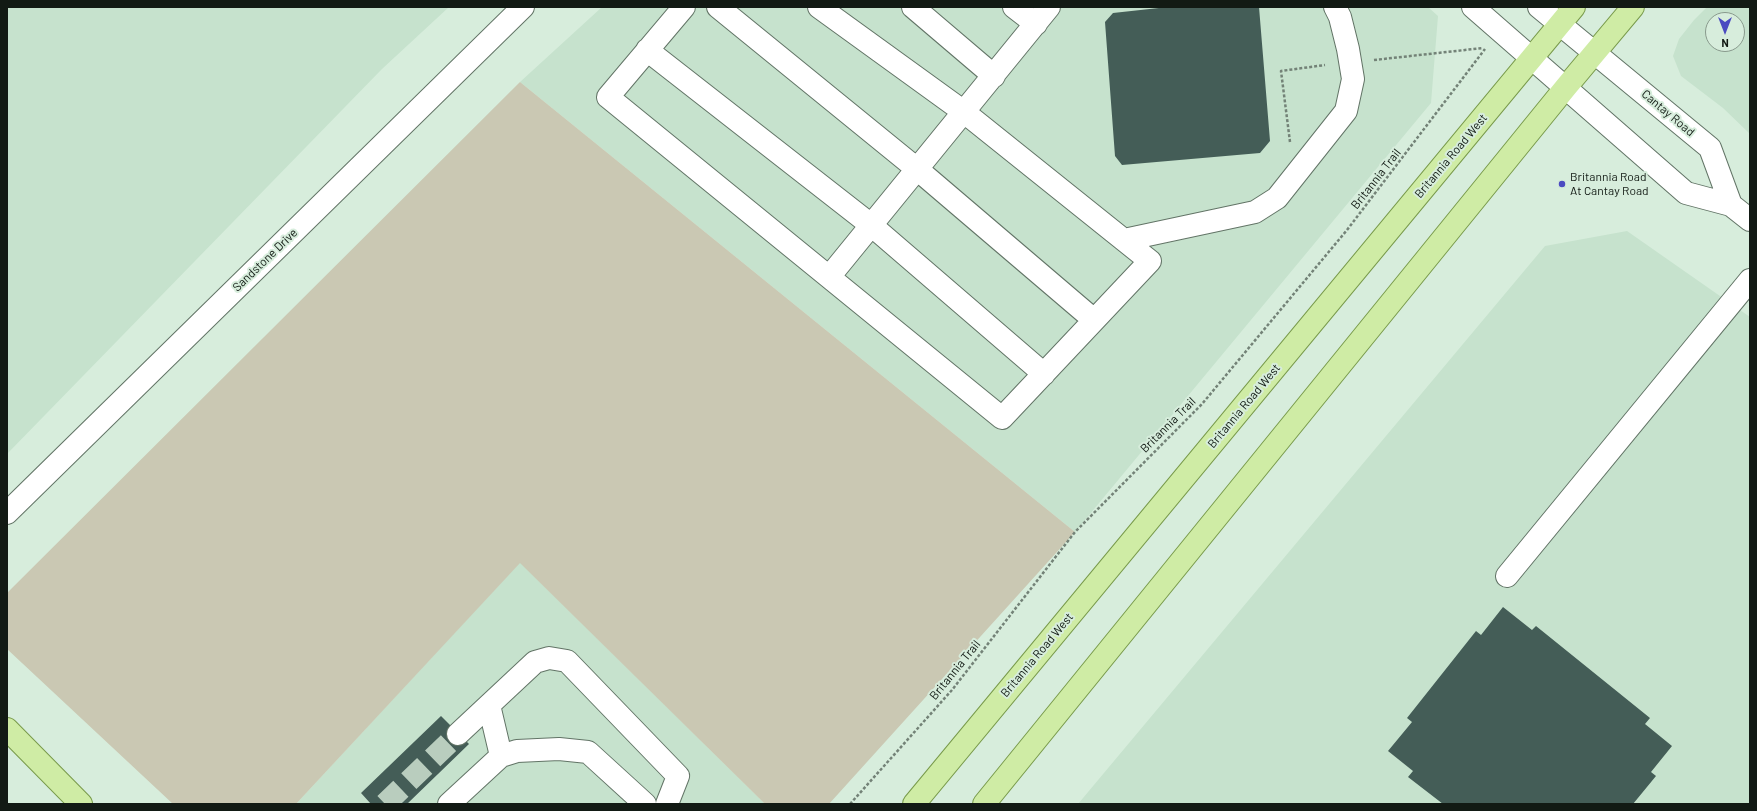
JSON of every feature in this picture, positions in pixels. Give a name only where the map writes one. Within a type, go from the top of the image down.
[{"type":"main road","name":"Britannia Road West","points":[[914,804],[1539,65],[1560,24],[1574,7]]},
{"type":"main road","points":[[984,804],[1566,87],[1587,45],[1633,7]]},
{"type":"main road","points":[[7,729],[81,804]]},
{"type":"street","name":"Sandstone Drive","points":[[7,513],[523,7]]},
{"type":"street","points":[[684,7],[608,97],[1002,418],[1150,261],[964,112],[819,7]]},
{"type":"street","points":[[718,7],[917,169],[1094,320]]},
{"type":"street","points":[[913,7],[994,76]]},
{"type":"street","points":[[1014,7],[1036,24]]},
{"type":"street","points":[[829,277],[1049,7]]},
{"type":"street","points":[[1124,240],[1255,212],[1277,198],[1346,111],[1353,79],[1340,16],[1335,7]]},
{"type":"street","points":[[1473,7],[1686,193],[1731,205],[1750,220]]},
{"type":"street","name":"Cantay Road","points":[[1540,7],[1710,148],[1731,205]]},
{"type":"street","points":[[647,50],[871,225],[1044,374]]},
{"type":"street","points":[[1507,576],[1750,280]]},
{"type":"street","points":[[458,734],[535,662],[549,658],[567,661],[678,776],[666,804]]},
{"type":"street","points":[[489,705],[501,756]]},
{"type":"street","points":[[449,804],[501,756],[517,751],[559,749],[588,752],[645,804]]},
{"type":"path","name":"Britannia Trail","points":[[850,804],[952,690],[1076,532],[1202,404],[1347,230],[1485,48],[1350,62]]},
{"type":"path","points":[[1306,161],[1291,149],[1281,70],[1350,62]]},
{"type":"shaded area","points":[[7,7],[449,7],[382,69],[7,454]]},
{"type":"shaded area","points":[[602,7],[1428,7],[1438,16],[1431,103],[1075,532],[520,82]]},
{"type":"shaded area","points":[[1707,7],[1750,7],[1750,134],[1723,108],[1681,76],[1673,56],[1679,39],[1694,20]]},
{"type":"shaded area","points":[[520,82],[1075,532],[829,804],[765,804],[520,563],[296,804],[173,804],[7,649],[7,593]]},
{"type":"shaded area","points":[[1627,231],[1750,317],[1750,804],[1078,804],[1545,246]]},
{"type":"shaded area","points":[[520,562],[765,804],[296,804]]},
{"type":"building","points":[[1168,7],[1259,7],[1270,141],[1260,153],[1122,165],[1115,156],[1105,22],[1113,13]]},
{"type":"building","points":[[1503,607],[1532,630],[1536,626],[1650,718],[1645,724],[1672,746],[1651,772],[1656,776],[1633,804],[1443,804],[1408,777],[1413,771],[1388,751],[1412,722],[1407,718],[1476,631],[1481,635]]},
{"type":"building","points":[[441,716],[469,744],[407,804],[371,804],[361,793]]},
{"type":"tunnel","points":[[385,804],[458,734]]},
{"type":"place","name":"Britannia Road At Cantay Road","points":[[1562,184]]}]
